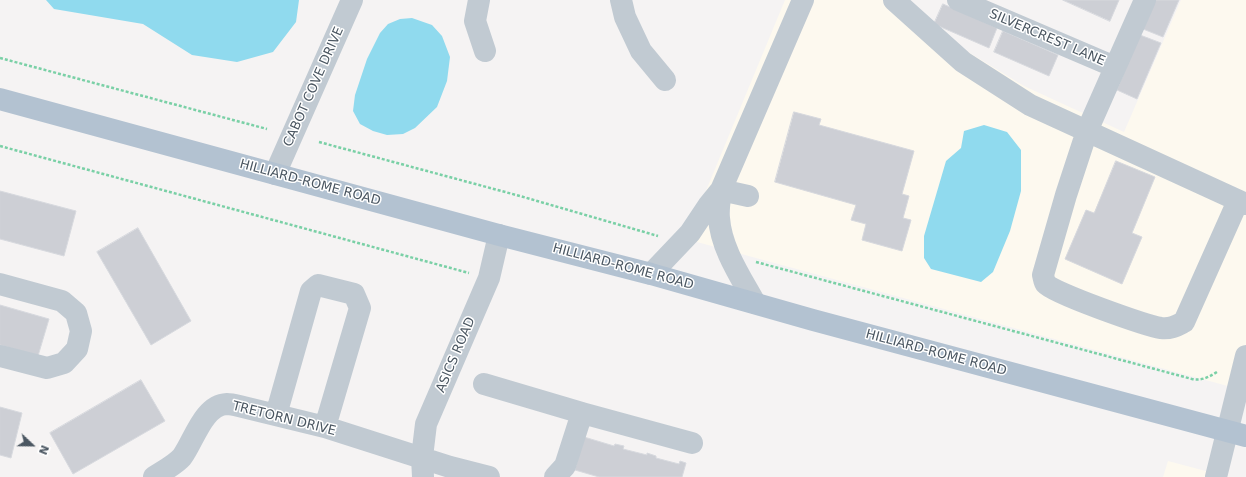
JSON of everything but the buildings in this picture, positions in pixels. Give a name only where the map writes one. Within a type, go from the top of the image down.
[{"type":"main road","name":"HILLIARD-ROME ROAD","points":[[0,99],[499,235],[651,274],[821,322],[1237,434]]},
{"type":"street","name":"CABOT COVE DRIVE","points":[[275,174],[352,0]]},
{"type":"street","points":[[478,0],[475,21],[486,51]]},
{"type":"street","points":[[621,0],[625,17],[641,51],[665,80]]},
{"type":"street","points":[[651,274],[682,243],[721,190],[803,0]]},
{"type":"street","points":[[894,0],[963,62],[1030,105],[1087,131],[1242,203],[1184,322],[1172,328],[1160,328],[1109,311],[1052,288],[1045,284],[1043,275],[1066,195],[1087,131],[1144,0]]},
{"type":"street","name":"SILVERCREST LANE","points":[[958,0],[1115,67]]},
{"type":"street","points":[[721,190],[748,196]]},
{"type":"street","points":[[721,190],[719,217],[722,238],[754,303]]},
{"type":"street","name":"ASICS ROAD","points":[[422,467],[426,424],[489,278],[499,235]]},
{"type":"street","points":[[0,284],[62,301],[76,313],[81,331],[77,349],[64,363],[47,368],[0,356]]},
{"type":"street","points":[[276,415],[310,291],[318,285],[354,294],[360,308],[325,427]]},
{"type":"street","points":[[1216,477],[1237,434],[1246,356]]},
{"type":"street","points":[[484,384],[692,443]]},
{"type":"street","name":"TRETORN DRIVE","points":[[154,477],[169,468],[181,458],[202,421],[213,408],[226,404],[325,427],[422,467],[450,467],[489,477]]},
{"type":"street","points":[[555,477],[565,466],[582,413]]},
{"type":"path","points":[[0,58],[267,129]]},
{"type":"path","points":[[319,142],[520,196],[682,243]]},
{"type":"path","points":[[0,146],[470,273]]},
{"type":"path","points":[[730,256],[780,268],[1192,379],[1198,380],[1207,378],[1217,372]]},
{"type":"shaded area","points":[[785,0],[883,0],[1024,86],[1124,132],[1181,0],[1246,0],[1246,391],[686,239]]},
{"type":"shaded area","points":[[1168,461],[1217,474],[1229,477],[1163,477]]},
{"type":"water","points":[[46,0],[299,0],[296,22],[273,52],[237,62],[192,55],[143,24],[54,9]]},
{"type":"water","points":[[412,18],[432,25],[442,36],[450,57],[447,81],[437,107],[415,128],[403,134],[387,135],[373,131],[360,124],[353,111],[355,95],[367,59],[380,33],[388,24],[400,19]]},
{"type":"water","points":[[984,125],[1007,132],[1021,150],[1021,191],[1010,231],[993,272],[981,282],[931,269],[924,258],[924,236],[946,161],[961,148],[964,131]]}]
